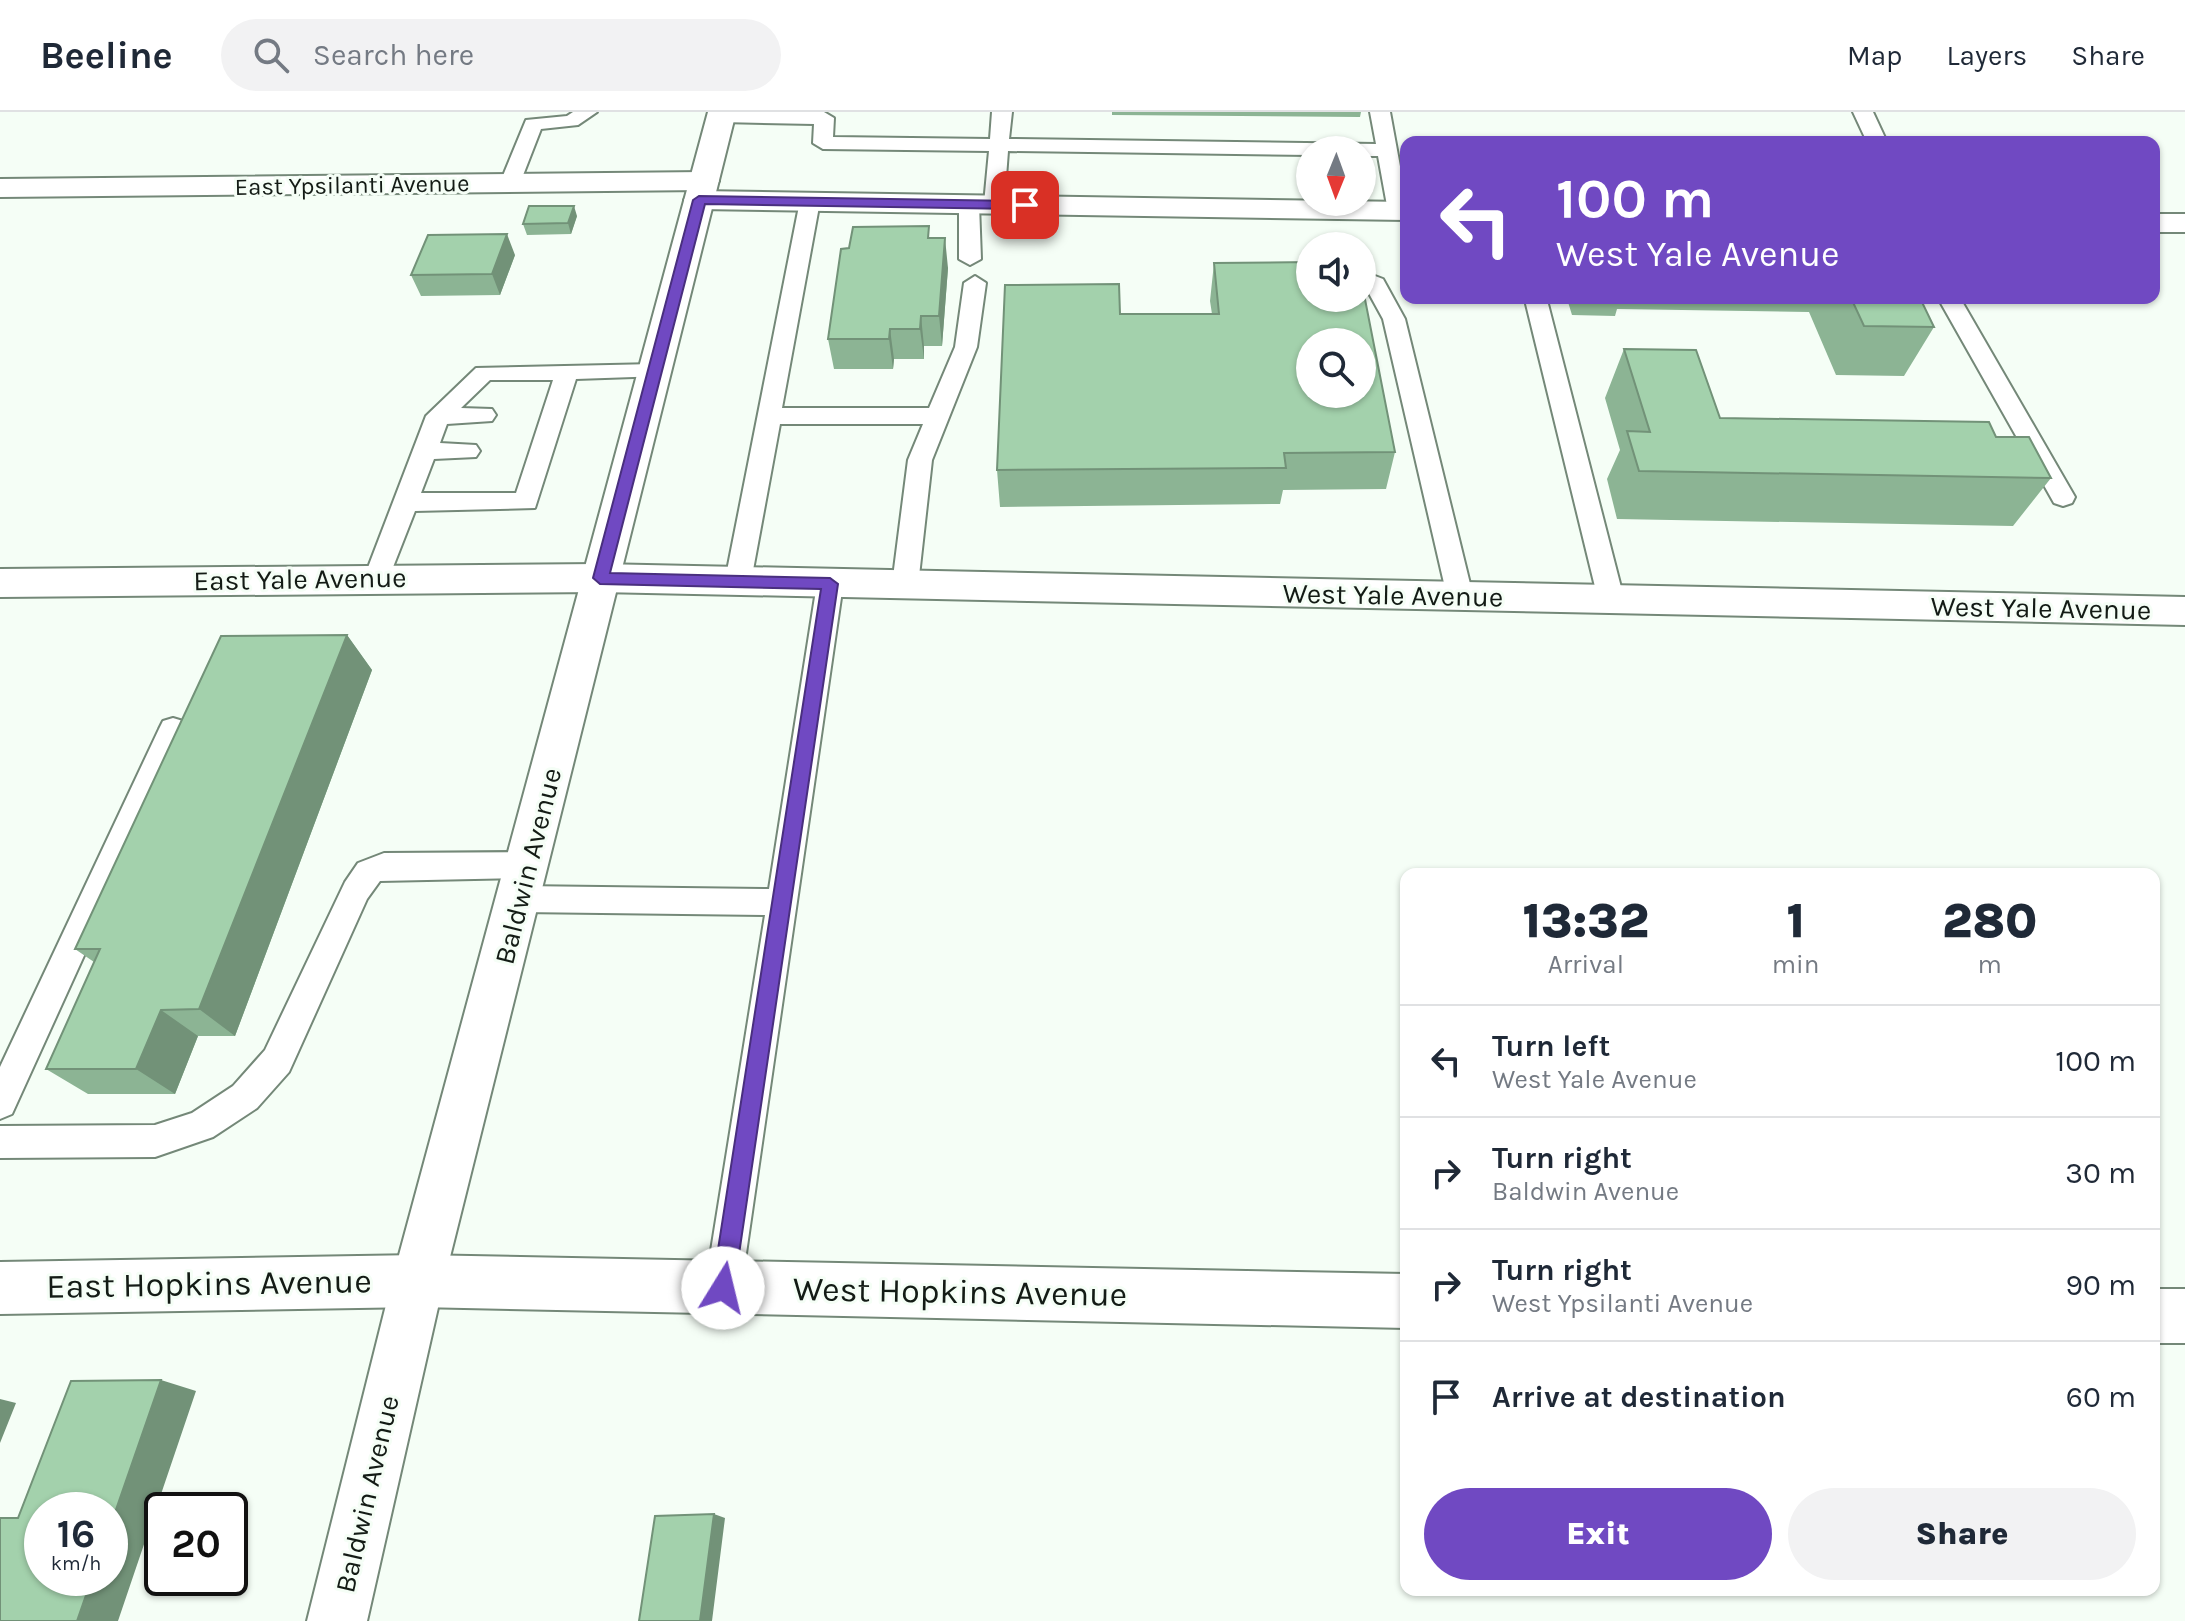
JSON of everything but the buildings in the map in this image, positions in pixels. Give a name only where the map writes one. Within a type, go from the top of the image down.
[{"type":"street","name":"Baldwin Avenue","points":[[337,1621],[418,1281],[722,114]]},
{"type":"street","name":"East Ypsilanti Avenue","points":[[0,188],[510,183],[702,191],[810,201],[1400,211]]},
{"type":"street","points":[[2160,223],[2185,223]]},
{"type":"street","name":"West Yale Avenue","points":[[600,578],[2185,611]]},
{"type":"street","name":"East Yale Avenue","points":[[0,583],[600,578]]},
{"type":"street","name":"East Hopkins Avenue","points":[[0,1288],[418,1281]]},
{"type":"street","name":"West Hopkins Avenue","points":[[418,1281],[1400,1301]]},
{"type":"street","points":[[2160,1316],[2185,1316]]},
{"type":"lane","points":[[510,183],[533,124],[571,121],[587,112]]},
{"type":"lane","points":[[905,585],[920,460],[966,347],[972,271],[982,204],[1000,144],[1002,112]]},
{"type":"lane","points":[[1380,112],[1400,203]]},
{"type":"lane","points":[[1863,112],[1874,136]]},
{"type":"lane","points":[[722,114],[824,118],[823,143],[1387,150]]},
{"type":"lane","points":[[738,581],[810,201]]},
{"type":"lane","points":[[1376,286],[1394,319],[1460,596]]},
{"type":"lane","points":[[1537,304],[1611,599]]},
{"type":"lane","points":[[1952,304],[2063,497]]},
{"type":"lane","points":[[377,578],[438,416],[484,373],[655,371]]},
{"type":"lane","points":[[406,502],[526,502],[530,451],[542,415],[567,373]]},
{"type":"lane","points":[[438,416],[484,415]]},
{"type":"lane","points":[[768,416],[938,416]]},
{"type":"lane","points":[[425,451],[468,451]]},
{"type":"lane","points":[[723,1288],[830,584]]},
{"type":"lane","points":[[0,1103],[173,729]]},
{"type":"lane","points":[[0,1142],[155,1141],[201,1126],[245,1097],[277,1061],[356,891],[369,872],[384,866],[524,882],[782,902]]},
{"type":"route","points":[[723,1288],[830,584],[600,578],[699,200],[1025,205]]}]
